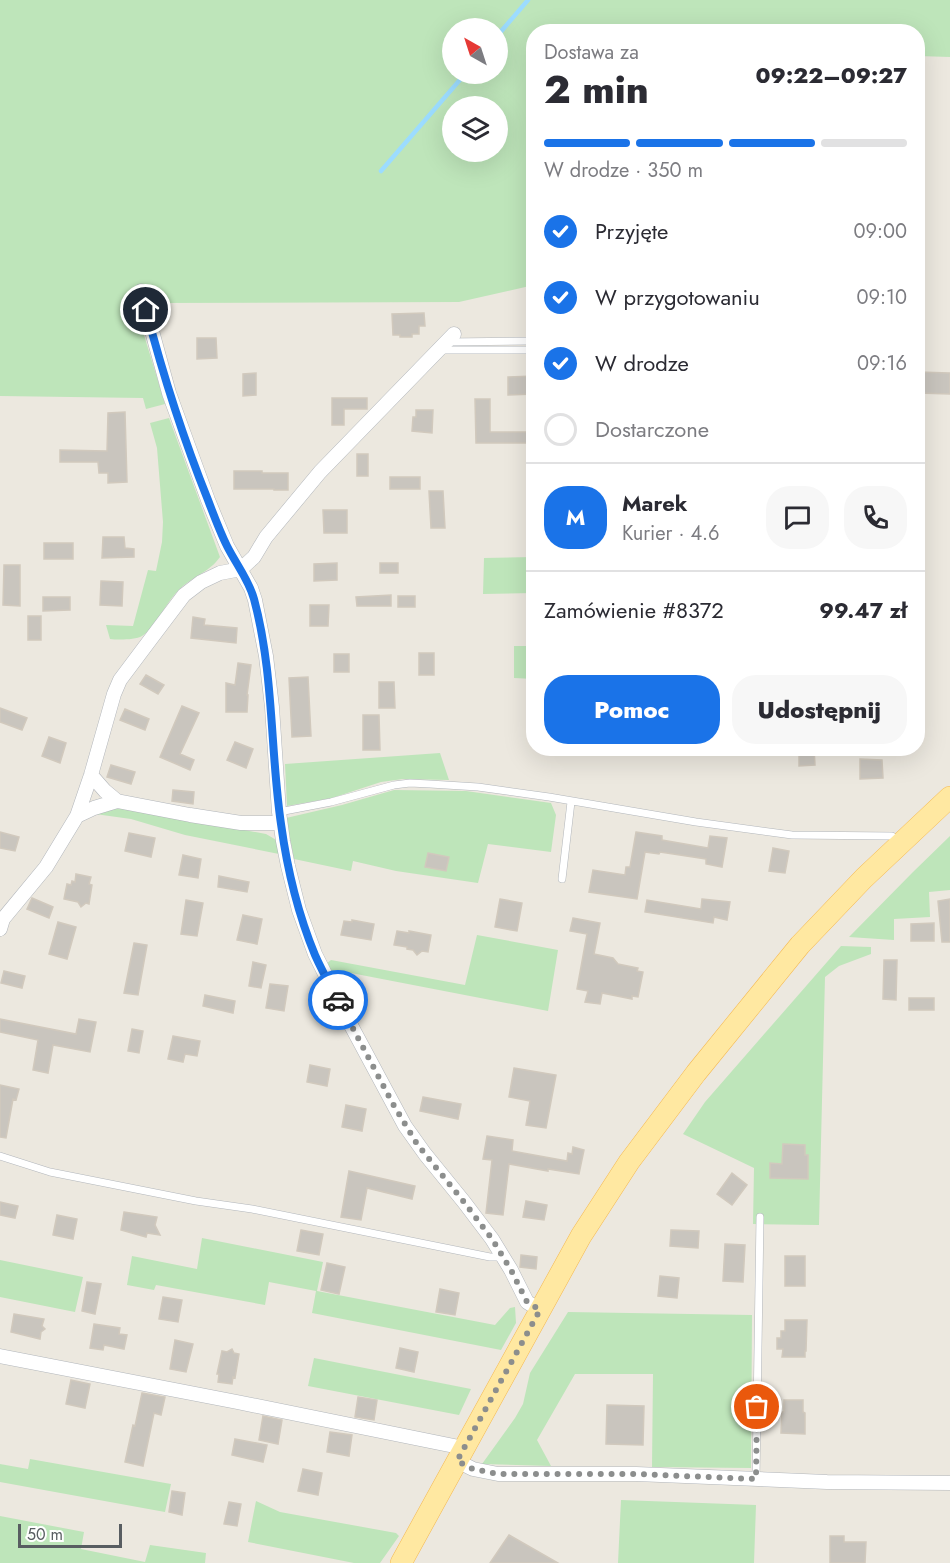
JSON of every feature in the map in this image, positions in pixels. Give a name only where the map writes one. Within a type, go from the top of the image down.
[{"type":"main road","points":[[401,1563],[586,1229],[644,1142],[800,945],[845,896],[950,797]]},
{"type":"street","points":[[141,291],[174,408],[227,546],[251,588],[255,600],[266,650],[280,818],[288,866],[299,910],[320,966],[405,1126],[474,1215],[503,1257],[527,1302],[540,1310]]},
{"type":"street","points":[[0,929],[3,919],[51,859],[78,816],[120,680],[184,595],[201,582],[220,573],[241,569],[254,557],[266,537],[320,472],[445,342]]},
{"type":"street","points":[[91,775],[117,801]]},
{"type":"street","points":[[78,816],[117,801],[241,823],[280,818]]},
{"type":"street","points":[[0,1356],[237,1402],[460,1454],[473,1469],[498,1474],[636,1474],[827,1482],[950,1483]]},
{"type":"lane","points":[[445,342],[526,340]]},
{"type":"lane","points":[[445,342],[526,349]]},
{"type":"lane","points":[[280,818],[394,785],[410,783],[478,787],[792,835],[892,836],[902,841]]},
{"type":"lane","points":[[562,879],[571,802]]},
{"type":"lane","points":[[0,1156],[50,1172],[195,1201],[263,1211],[490,1257],[503,1257]]},
{"type":"lane","points":[[756,1479],[760,1217]]},
{"type":"green space","points":[[0,0],[950,0],[950,57],[925,56],[925,24],[526,24],[526,287],[459,302],[134,302],[165,404],[146,409],[143,398],[0,396]]},
{"type":"green space","points":[[169,418],[220,557],[177,592],[152,627],[142,636],[122,640],[110,639],[106,625],[133,626],[148,570],[156,571],[162,542],[163,522],[157,448],[150,423]]},
{"type":"green space","points":[[526,557],[526,593],[483,594],[484,558]]},
{"type":"green space","points":[[514,646],[526,646],[526,679],[514,678]]},
{"type":"green space","points":[[440,753],[449,780],[403,779],[381,782],[332,798],[287,806],[285,764]]},
{"type":"green space","points":[[394,790],[466,791],[551,803],[556,815],[551,852],[488,844],[478,883],[396,871],[353,861],[351,871],[294,859],[286,818]]},
{"type":"green space","points":[[108,808],[132,809],[266,834],[278,841],[279,854],[185,835],[131,819],[95,814]]},
{"type":"green space","points":[[950,836],[950,890],[929,892],[930,917],[894,919],[894,940],[849,937],[913,872]]},
{"type":"green space","points":[[477,935],[558,950],[548,1011],[351,973],[344,996],[326,964],[331,960],[465,985]]},
{"type":"green space","points":[[841,946],[871,947],[871,954],[839,966],[825,977],[819,1225],[753,1224],[754,1168],[683,1134],[705,1102]]},
{"type":"green space","points":[[202,1238],[323,1262],[317,1291],[495,1325],[510,1308],[515,1307],[516,1323],[501,1350],[312,1313],[316,1291],[269,1282],[265,1305],[156,1285],[154,1290],[127,1285],[132,1256],[197,1269]]},
{"type":"green space","points":[[0,1260],[83,1277],[75,1312],[0,1297]]},
{"type":"green space","points":[[568,1312],[752,1315],[751,1468],[652,1467],[653,1374],[575,1374],[537,1440],[551,1466],[482,1464],[523,1404],[530,1373]]},
{"type":"green space","points":[[314,1358],[471,1389],[459,1415],[308,1386]]},
{"type":"green space","points":[[30,1459],[171,1484],[165,1512],[0,1482],[0,1464],[28,1469]]},
{"type":"green space","points":[[621,1500],[756,1505],[754,1563],[618,1563]]},
{"type":"green space","points":[[256,1501],[280,1512],[396,1533],[399,1536],[380,1563],[354,1563],[248,1542]]},
{"type":"green space","points":[[0,1516],[84,1532],[81,1549],[145,1562],[150,1545],[206,1553],[205,1563],[0,1563]]},
{"type":"building","points":[[424,313],[425,326],[419,326],[419,334],[412,334],[412,337],[393,335],[392,314]]},
{"type":"building","points":[[197,338],[216,338],[217,358],[197,359]]},
{"type":"building","points":[[925,372],[950,373],[950,394],[925,393]]},
{"type":"building","points":[[256,373],[256,395],[243,396],[243,374]]},
{"type":"building","points":[[526,376],[526,394],[508,395],[508,377]]},
{"type":"building","points":[[332,398],[367,398],[367,409],[344,409],[344,425],[332,425]]},
{"type":"building","points":[[475,399],[490,399],[490,432],[526,432],[526,443],[476,443]]},
{"type":"building","points":[[416,410],[433,410],[432,433],[412,431]]},
{"type":"building","points":[[125,412],[127,482],[108,483],[108,473],[99,473],[98,462],[60,462],[60,450],[107,451],[108,413]]},
{"type":"building","points":[[357,454],[368,454],[368,476],[357,476]]},
{"type":"building","points":[[234,471],[288,473],[288,490],[234,489]]},
{"type":"building","points":[[390,477],[420,477],[420,489],[390,489]]},
{"type":"building","points":[[429,491],[443,491],[445,528],[431,528]]},
{"type":"building","points":[[323,510],[347,510],[347,533],[324,533]]},
{"type":"building","points":[[103,537],[124,537],[125,548],[134,549],[134,557],[102,558]]},
{"type":"building","points":[[44,543],[73,543],[73,559],[44,559]]},
{"type":"building","points":[[337,563],[337,580],[314,581],[314,564]]},
{"type":"building","points":[[380,563],[398,563],[398,573],[380,573]]},
{"type":"building","points":[[4,565],[20,565],[20,606],[3,605]]},
{"type":"building","points":[[101,581],[123,582],[122,606],[100,605]]},
{"type":"building","points":[[391,595],[391,606],[357,606],[356,597]]},
{"type":"building","points":[[398,596],[415,596],[415,607],[398,607]]},
{"type":"building","points":[[43,597],[70,597],[70,610],[43,611]]},
{"type":"building","points":[[310,605],[329,605],[328,626],[310,626]]},
{"type":"building","points":[[28,616],[41,616],[41,640],[28,640]]},
{"type":"building","points":[[193,617],[205,619],[204,625],[237,628],[236,643],[191,638]]},
{"type":"building","points":[[419,653],[434,653],[434,675],[419,675]]},
{"type":"building","points":[[334,654],[349,654],[349,672],[334,672]]},
{"type":"building","points":[[238,663],[251,665],[247,712],[226,712],[226,683],[235,685]]},
{"type":"building","points":[[146,675],[164,685],[158,694],[140,684]]},
{"type":"building","points":[[308,677],[311,736],[292,737],[289,678]]},
{"type":"building","points":[[379,682],[394,682],[395,708],[379,708]]},
{"type":"building","points":[[182,706],[199,713],[180,754],[194,760],[190,770],[160,757]]},
{"type":"building","points":[[0,708],[27,718],[22,730],[0,722]]},
{"type":"building","points":[[125,709],[149,719],[145,730],[120,720]]},
{"type":"building","points":[[363,715],[379,715],[380,750],[363,750]]},
{"type":"building","points":[[49,737],[66,743],[60,763],[42,756]]},
{"type":"building","points":[[235,742],[253,749],[246,768],[227,760]]},
{"type":"building","points":[[799,756],[814,756],[815,765],[799,766]]},
{"type":"building","points":[[860,759],[882,760],[883,778],[860,779]]},
{"type":"building","points":[[111,765],[135,772],[131,784],[107,777]]},
{"type":"building","points":[[173,790],[194,792],[193,804],[172,801]]},
{"type":"building","points":[[0,832],[19,837],[15,851],[0,848]]},
{"type":"building","points":[[636,832],[662,836],[662,840],[708,848],[710,836],[727,838],[722,867],[706,864],[706,859],[645,852],[637,899],[589,892],[593,870],[625,875],[626,867],[630,867]]},
{"type":"building","points":[[129,833],[155,838],[151,857],[125,851]]},
{"type":"building","points":[[773,848],[789,851],[785,873],[769,871]]},
{"type":"building","points":[[428,853],[449,857],[446,871],[425,867]]},
{"type":"building","points":[[183,855],[201,859],[198,878],[179,875]]},
{"type":"building","points":[[76,874],[91,877],[89,904],[86,903],[81,907],[78,902],[64,899],[67,884],[71,885],[72,881],[75,882]]},
{"type":"building","points":[[219,876],[249,882],[247,892],[218,887]]},
{"type":"building","points":[[32,898],[53,907],[49,918],[27,909]]},
{"type":"building","points":[[500,899],[522,903],[517,931],[495,927]]},
{"type":"building","points":[[702,899],[730,902],[727,920],[714,917],[713,923],[645,912],[647,900],[701,909]]},
{"type":"building","points":[[950,899],[950,942],[942,942],[938,901]]},
{"type":"building","points":[[186,900],[203,903],[197,936],[181,934]]},
{"type":"building","points":[[243,915],[262,919],[257,944],[237,940]]},
{"type":"building","points":[[573,918],[600,923],[594,954],[613,958],[618,964],[638,968],[637,971],[643,972],[638,997],[632,996],[632,999],[602,993],[600,1004],[585,1002],[588,991],[577,989],[587,934],[570,931]]},
{"type":"building","points":[[352,920],[374,924],[371,940],[341,935],[344,921],[352,922]]},
{"type":"building","points":[[58,922],[76,927],[67,959],[49,954]]},
{"type":"building","points":[[934,923],[934,941],[911,941],[911,924]]},
{"type":"building","points":[[397,931],[431,935],[428,952],[422,951],[417,955],[407,947],[394,945]]},
{"type":"building","points":[[134,943],[147,945],[138,995],[124,993]]},
{"type":"building","points":[[884,960],[897,960],[896,1000],[883,999]]},
{"type":"building","points":[[253,962],[266,965],[261,988],[249,986]]},
{"type":"building","points":[[4,971],[25,976],[22,988],[1,983]]},
{"type":"building","points":[[270,984],[288,986],[284,1011],[266,1008]]},
{"type":"building","points":[[205,995],[235,1001],[233,1013],[203,1006]]},
{"type":"building","points":[[909,998],[934,998],[934,1010],[909,1010]]},
{"type":"building","points":[[0,1019],[76,1034],[79,1019],[96,1022],[90,1052],[53,1045],[48,1073],[33,1070],[38,1040],[0,1032]]},
{"type":"building","points":[[132,1029],[143,1031],[139,1053],[128,1051]]},
{"type":"building","points":[[173,1036],[200,1041],[197,1056],[185,1054],[183,1062],[168,1059]]},
{"type":"building","points":[[310,1065],[330,1069],[327,1086],[307,1082]]},
{"type":"building","points":[[514,1068],[556,1075],[546,1128],[526,1125],[530,1101],[509,1097]]},
{"type":"building","points":[[0,1085],[19,1089],[16,1100],[13,1099],[6,1138],[0,1137]]},
{"type":"building","points":[[423,1097],[461,1104],[458,1119],[420,1111]]},
{"type":"building","points":[[346,1105],[366,1109],[362,1131],[342,1127]]},
{"type":"building","points":[[487,1136],[513,1140],[512,1151],[567,1161],[568,1153],[572,1154],[573,1147],[584,1150],[579,1174],[509,1164],[503,1215],[486,1213],[492,1160],[483,1159]]},
{"type":"building","points":[[783,1144],[805,1145],[805,1155],[808,1155],[808,1179],[770,1178],[770,1163],[782,1164]]},
{"type":"building","points":[[349,1171],[415,1186],[412,1199],[367,1188],[361,1220],[341,1217]]},
{"type":"building","points":[[732,1173],[747,1185],[732,1205],[717,1194]]},
{"type":"building","points":[[526,1201],[547,1205],[544,1220],[523,1217]]},
{"type":"building","points":[[0,1202],[18,1206],[15,1218],[0,1215]]},
{"type":"building","points":[[124,1212],[157,1217],[155,1225],[160,1235],[147,1233],[146,1237],[121,1230]]},
{"type":"building","points":[[57,1215],[77,1219],[73,1239],[53,1235]]},
{"type":"building","points":[[301,1230],[323,1234],[319,1255],[297,1251]]},
{"type":"building","points":[[671,1230],[699,1231],[698,1248],[670,1246]]},
{"type":"building","points":[[725,1244],[745,1245],[743,1282],[723,1281]]},
{"type":"building","points":[[521,1255],[537,1257],[536,1269],[520,1267]]},
{"type":"building","points":[[785,1256],[805,1256],[805,1286],[785,1286]]},
{"type":"building","points":[[327,1263],[345,1267],[339,1294],[321,1290]]},
{"type":"building","points":[[660,1276],[679,1278],[677,1298],[658,1296]]},
{"type":"building","points":[[87,1282],[101,1284],[95,1314],[82,1311]]},
{"type":"building","points":[[440,1289],[459,1293],[455,1315],[436,1312]]},
{"type":"building","points":[[163,1297],[182,1300],[178,1322],[159,1319]]},
{"type":"building","points":[[14,1314],[44,1319],[42,1326],[45,1329],[41,1332],[40,1339],[11,1332]]},
{"type":"building","points":[[785,1320],[807,1320],[805,1357],[782,1357],[783,1349],[777,1349],[777,1338],[781,1338],[781,1331],[785,1331]]},
{"type":"building","points":[[94,1324],[120,1328],[119,1334],[127,1335],[124,1349],[104,1345],[103,1350],[90,1348]]},
{"type":"building","points":[[175,1340],[193,1344],[186,1372],[170,1369]]},
{"type":"building","points":[[400,1348],[418,1352],[414,1372],[396,1368]]},
{"type":"building","points":[[232,1349],[234,1353],[239,1354],[235,1378],[233,1377],[232,1384],[218,1382],[219,1374],[217,1374],[222,1351],[227,1352]]},
{"type":"building","points":[[71,1380],[90,1384],[85,1408],[66,1404]]},
{"type":"building","points":[[142,1393],[165,1397],[161,1415],[154,1413],[143,1466],[125,1462]]},
{"type":"building","points":[[358,1397],[377,1400],[374,1420],[355,1417]]},
{"type":"building","points":[[784,1400],[803,1400],[805,1434],[781,1433]]},
{"type":"building","points":[[607,1405],[644,1406],[643,1445],[606,1444]]},
{"type":"building","points":[[263,1416],[282,1420],[278,1444],[259,1440]]},
{"type":"building","points":[[330,1432],[352,1435],[349,1456],[327,1452]]},
{"type":"building","points":[[235,1439],[267,1445],[263,1462],[232,1455]]},
{"type":"building","points":[[303,1469],[322,1473],[318,1495],[298,1491]]},
{"type":"building","points":[[172,1491],[185,1493],[182,1515],[169,1512]]},
{"type":"building","points":[[229,1502],[241,1504],[237,1526],[224,1524]]},
{"type":"building","points":[[509,1535],[558,1563],[490,1563]]},
{"type":"building","points":[[830,1536],[844,1536],[844,1542],[866,1542],[865,1563],[830,1563]]},
{"type":"waterway","points":[[508,23],[528,0]]},
{"type":"waterway","points":[[381,171],[456,84]]},
{"type":"way so far","points":[[338,1000],[393,1104],[417,1144],[492,1239],[527,1302],[540,1310],[457,1461],[473,1469],[498,1474],[636,1474],[756,1479],[757,1407]]},
{"type":"route","points":[[146,310],[174,408],[208,500],[227,546],[251,588],[255,600],[266,656],[280,823],[288,866],[299,910],[315,954],[338,1000]]}]
